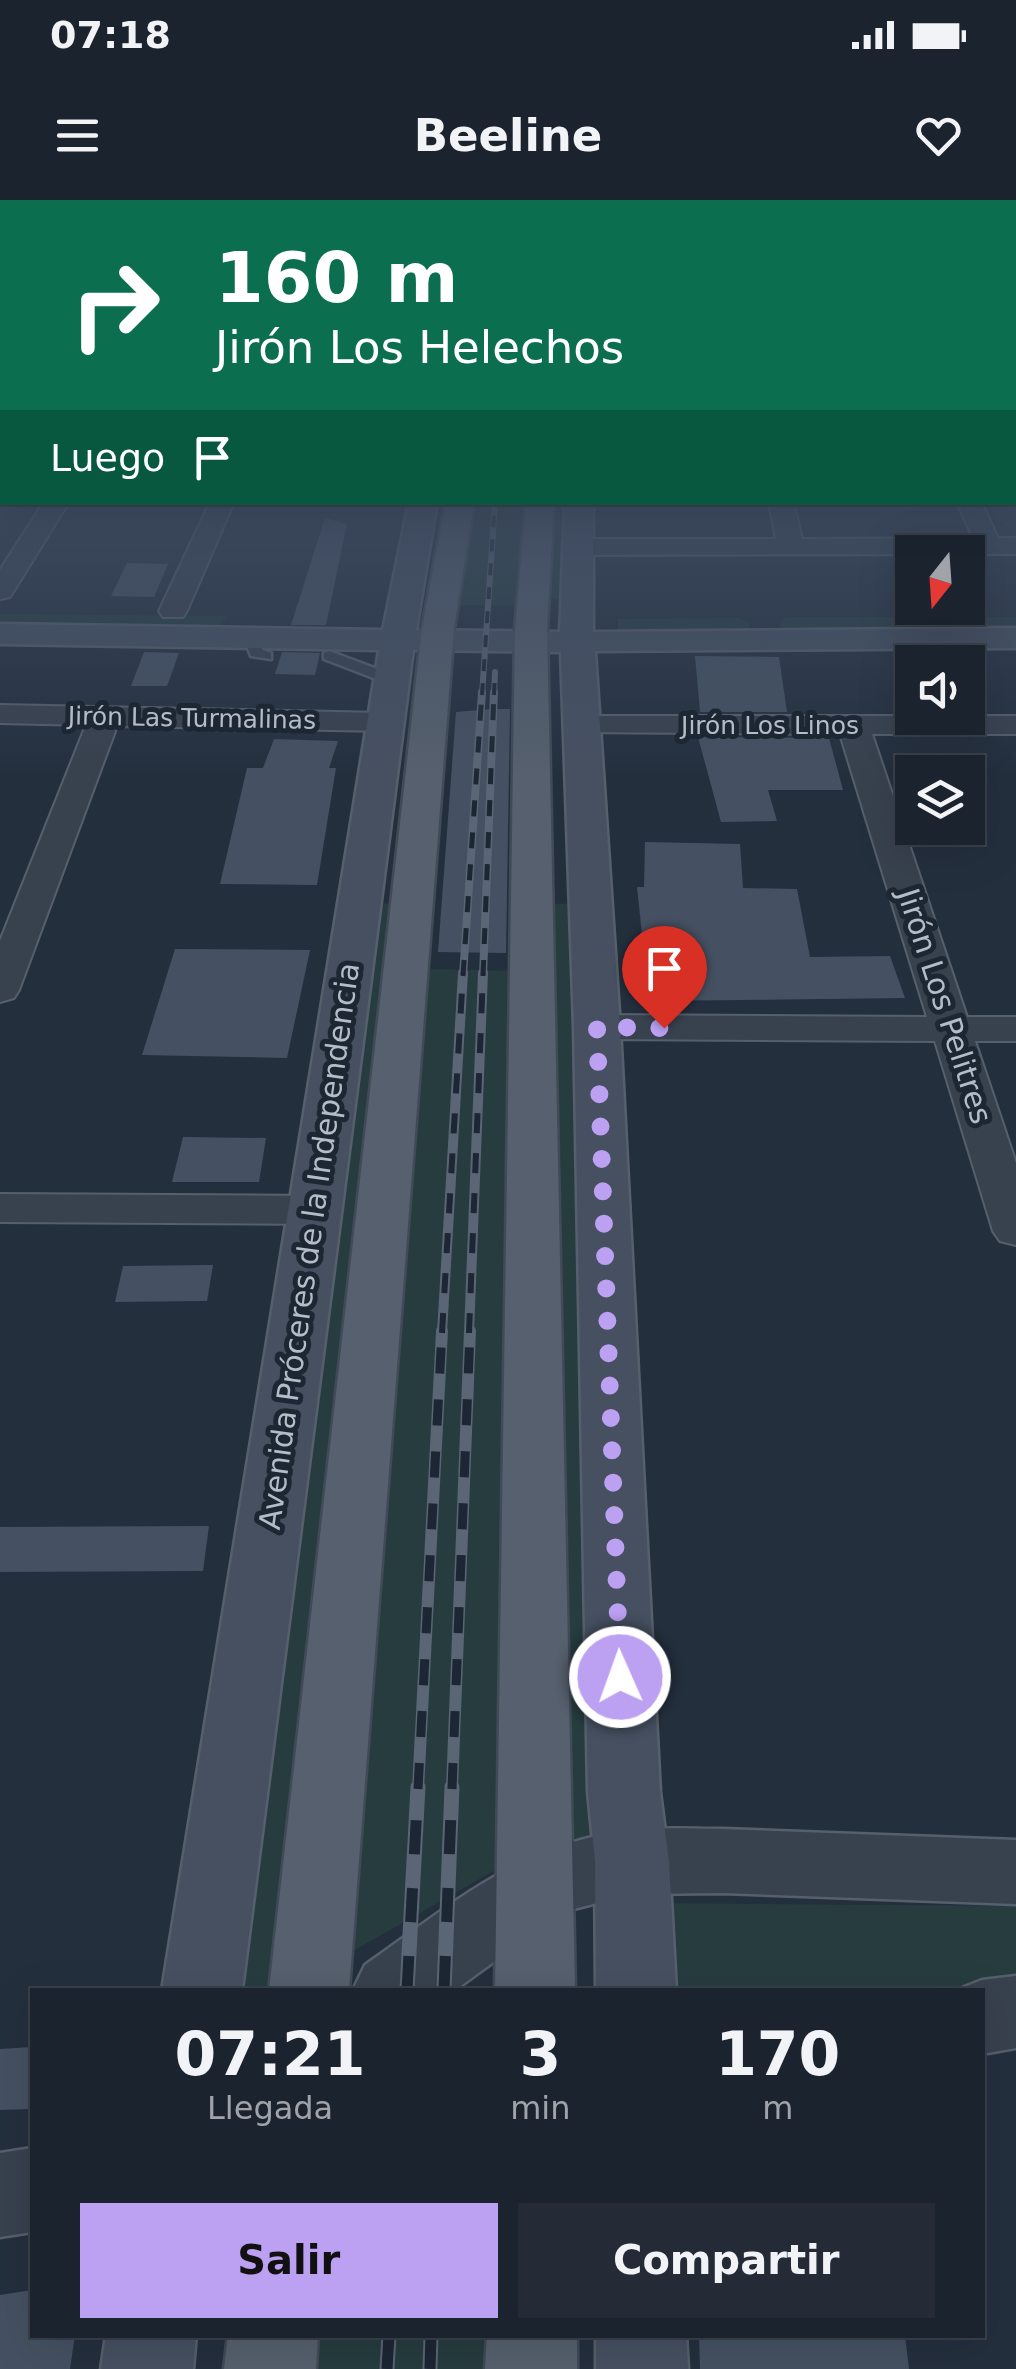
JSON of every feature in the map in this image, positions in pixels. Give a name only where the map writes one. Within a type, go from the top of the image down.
[{"type":"main road","name":"Avenida Próceres de la Independencia","points":[[202,1988],[316,1210],[384,651],[404,574]]},
{"type":"main road","name":"Avenida Próceres de la Independencia","points":[[309,1988],[384,651],[423,574]]},
{"type":"main road","points":[[535,1988],[554,628],[548,574]]},
{"type":"main road","points":[[571,574],[554,628],[583,724],[624,1792],[632,1862],[636,1988]]},
{"type":"main road","points":[[0,609],[173,611],[260,635],[384,651]]},
{"type":"main road","points":[[0,634],[260,635],[384,651],[554,628],[766,627],[1015,633]]},
{"type":"main road","points":[[147,2369],[152,2338]]},
{"type":"main road","points":[[270,2369],[273,2338]]},
{"type":"main road","points":[[531,2369],[532,2338]]},
{"type":"main road","points":[[641,2338],[642,2369]]},
{"type":"street","points":[[173,611],[190,574]]},
{"type":"street","name":"Jirón Las Turmalinas","points":[[0,714],[105,717],[384,651]]},
{"type":"street","points":[[0,990],[105,717]]},
{"type":"street","name":"Jirón Los Linos","points":[[583,724],[1016,725]]},
{"type":"street","name":"Jirón Los Pelitres","points":[[853,725],[1009,1186],[1016,1231]]},
{"type":"street","points":[[597,1027],[1016,1029]]},
{"type":"street","points":[[0,1208],[316,1210]]},
{"type":"street","points":[[396,1988],[535,1889],[570,1874],[632,1862],[723,1861],[1016,1872]]},
{"type":"street","points":[[985,2017],[1016,2012]]},
{"type":"street","points":[[0,2196],[30,2190]]},
{"type":"green space","points":[[461,574],[523,574],[520,606],[457,605]]},
{"type":"green space","points":[[547,574],[566,574],[565,599],[546,599]]},
{"type":"green space","points":[[0,614],[226,616],[219,631],[0,630]]},
{"type":"green space","points":[[786,617],[895,617],[895,625],[985,625],[985,617],[1016,617],[1016,635],[781,632],[780,621]]},
{"type":"green space","points":[[737,618],[749,622],[749,633],[618,637],[618,619]]},
{"type":"green space","points":[[399,903],[287,1988],[229,1988],[376,904]]},
{"type":"green space","points":[[584,903],[605,1868],[568,1872],[554,904]]},
{"type":"green space","points":[[427,969],[517,971],[499,1868],[339,1959]]},
{"type":"green space","points":[[650,1903],[1016,1906],[1016,1987],[653,1988]]},
{"type":"green space","points":[[307,2338],[492,2338],[491,2369],[304,2369]]},
{"type":"building","points":[[122,574],[164,574],[154,597],[111,596]]},
{"type":"building","points":[[307,574],[337,574],[326,625],[291,625]]},
{"type":"building","points":[[144,652],[179,653],[167,686],[131,686]]},
{"type":"building","points":[[282,652],[320,653],[315,675],[275,674]]},
{"type":"building","points":[[695,656],[779,657],[787,712],[700,712]]},
{"type":"building","points":[[510,709],[506,953],[438,952],[456,712]]},
{"type":"building","points":[[698,737],[829,738],[843,790],[768,790],[777,821],[721,822]]},
{"type":"building","points":[[274,739],[338,741],[329,768],[336,768],[317,885],[220,884],[247,768],[263,768]]},
{"type":"building","points":[[645,842],[740,844],[743,888],[797,889],[810,957],[890,956],[905,998],[649,1001],[637,887],[644,887]]},
{"type":"building","points":[[175,949],[310,950],[287,1058],[142,1055]]},
{"type":"building","points":[[183,1137],[266,1138],[259,1182],[172,1182]]},
{"type":"building","points":[[213,1265],[207,1301],[115,1302],[123,1266]]},
{"type":"building","points":[[209,1526],[203,1571],[0,1572],[0,1527]]},
{"type":"building","points":[[30,2047],[30,2109],[0,2110],[0,2049]]},
{"type":"building","points":[[30,2290],[30,2338],[75,2338],[70,2369],[0,2369],[0,2295]]},
{"type":"building","points":[[699,2338],[905,2338],[909,2369],[700,2369]]},
{"type":"railway","points":[[482,695],[490,574]]},
{"type":"railway","points":[[494,695],[495,672]]},
{"type":"railway","points":[[463,976],[482,692]]},
{"type":"railway","points":[[483,976],[494,692]]},
{"type":"railway","points":[[442,1333],[463,973]]},
{"type":"railway","points":[[469,1333],[483,973]]},
{"type":"railway","points":[[418,1789],[442,1331]]},
{"type":"railway","points":[[452,1789],[470,1331]]},
{"type":"railway","points":[[407,1988],[418,1787]]},
{"type":"railway","points":[[444,1988],[452,1787]]},
{"type":"railway","points":[[387,2369],[389,2338]]},
{"type":"railway","points":[[430,2369],[431,2338]]},
{"type":"route","points":[[620,1677],[597,1027],[664,1028]]}]
